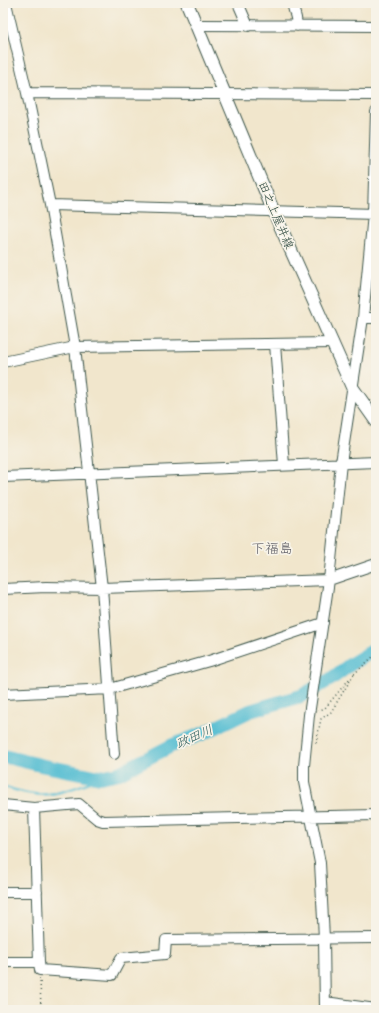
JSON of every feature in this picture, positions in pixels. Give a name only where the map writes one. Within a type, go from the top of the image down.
[{"type":"main road","name":"田之上屋井線","points":[[187,3],[273,210],[352,387],[374,413]]},
{"type":"street","points":[[6,3],[27,93],[50,205],[75,347],[102,588],[114,754]]},
{"type":"street","points":[[238,3],[248,26]]},
{"type":"street","points":[[292,3],[297,26]]},
{"type":"street","points":[[197,25],[376,26]]},
{"type":"street","points":[[27,93],[376,95]]},
{"type":"street","points":[[376,112],[375,214],[363,318],[341,463],[329,580],[309,716],[304,766],[304,782],[320,864],[324,938],[325,1006],[376,1009]]},
{"type":"street","points":[[50,205],[375,214]]},
{"type":"street","points":[[363,318],[376,318]]},
{"type":"street","points":[[3,362],[75,347],[333,343]]},
{"type":"street","points":[[275,344],[284,465]]},
{"type":"street","points":[[3,477],[376,462]]},
{"type":"street","points":[[3,589],[46,587],[102,588],[329,580],[376,564]]},
{"type":"street","points":[[3,694],[110,689],[209,661],[323,623]]},
{"type":"street","points":[[3,805],[34,808],[79,804],[97,819],[103,821],[376,815]]},
{"type":"street","points":[[34,808],[40,966]]},
{"type":"street","points":[[3,892],[37,892]]},
{"type":"street","points":[[3,962],[112,975],[121,958],[165,954],[166,940],[376,938]]},
{"type":"path","points":[[309,716],[325,708],[354,674],[376,654]]},
{"type":"path","points":[[316,743],[321,719],[332,712],[354,674]]},
{"type":"path","points":[[40,966],[40,1010]]},
{"type":"waterway","name":"政田川","points":[[3,756],[100,777],[119,773],[173,745],[202,734],[250,711],[301,696],[331,679],[351,664],[376,649]]},
{"type":"waterway","points":[[3,787],[30,793],[50,794],[77,787],[100,777]]},
{"type":"district","name":"下福島","points":[[272,548]]}]
